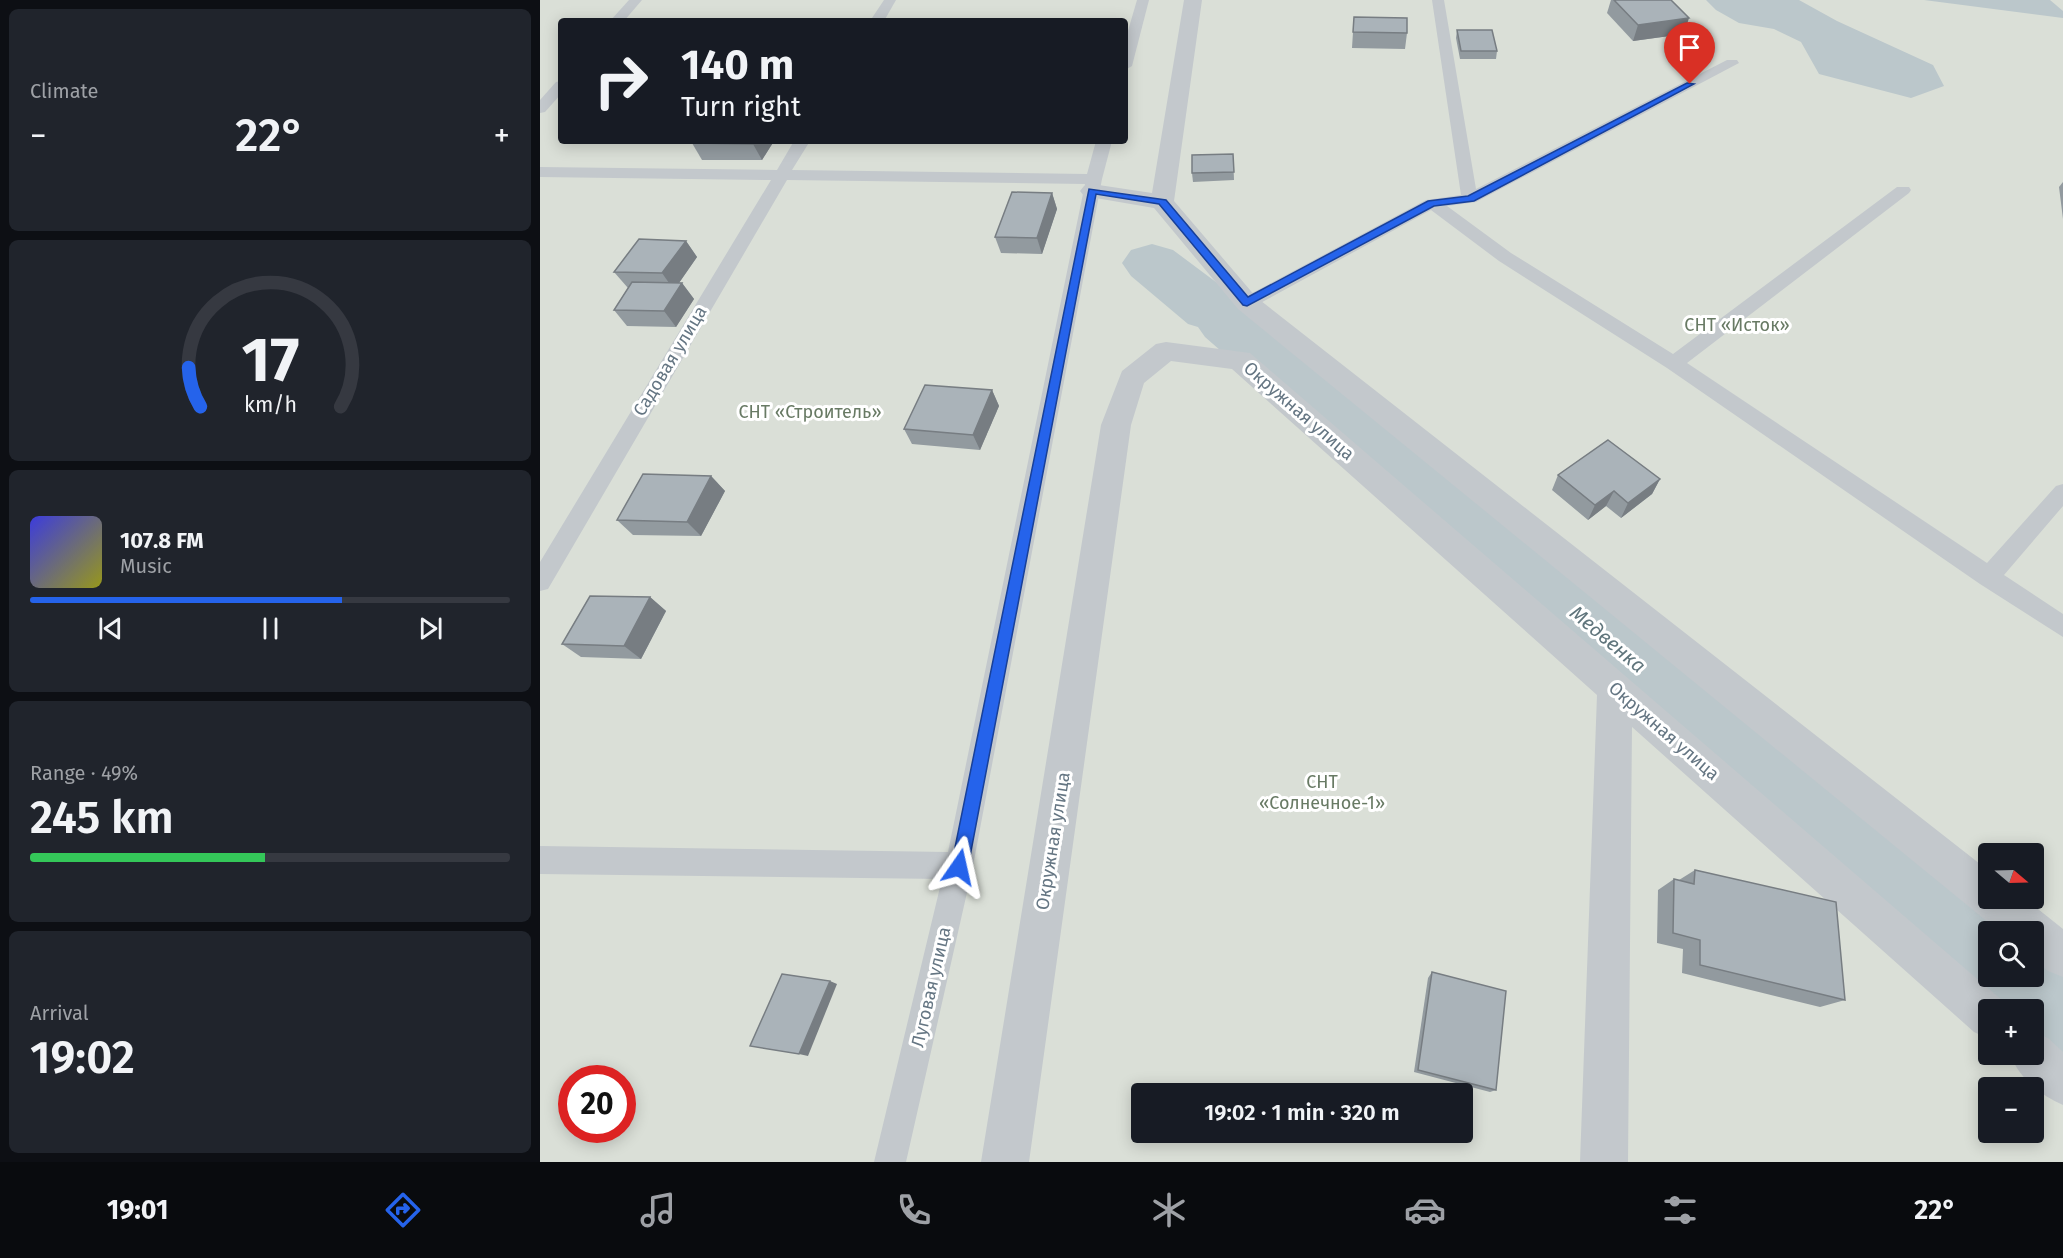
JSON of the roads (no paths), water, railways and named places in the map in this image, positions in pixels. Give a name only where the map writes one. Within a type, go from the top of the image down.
[{"type":"street","points":[[1162,202],[1193,0]]},
{"type":"street","points":[[1093,185],[1162,202],[1247,303],[1978,888]]},
{"type":"street","name":"Окружная улица","points":[[1005,1162],[1116,425],[1132,378],[1166,351],[1240,360],[1978,1007]]},
{"type":"street","points":[[1604,1162],[1615,688]]},
{"type":"street","points":[[2004,909],[2019,921]]},
{"type":"street","points":[[2044,941],[2063,956]]},
{"type":"street","points":[[2044,1065],[2063,1082]]},
{"type":"lane","points":[[620,18],[636,0]]},
{"type":"lane","points":[[879,18],[890,0]]},
{"type":"lane","points":[[1128,55],[1143,0]]},
{"type":"lane","points":[[1438,0],[1470,199]]},
{"type":"lane","points":[[1247,303],[1432,203],[1470,199],[1732,63]]},
{"type":"lane","points":[[540,109],[558,88]]},
{"type":"lane","name":"Садовая улица","points":[[540,582],[800,144]]},
{"type":"lane","name":"Луговая улица","points":[[891,1162],[959,867],[1093,185],[1103,144]]},
{"type":"lane","points":[[540,172],[1093,185]]},
{"type":"lane","points":[[1674,363],[1903,190]]},
{"type":"lane","points":[[1432,203],[1505,257],[1674,363],[2063,627]]},
{"type":"lane","points":[[1988,577],[2063,492]]},
{"type":"lane","points":[[540,860],[959,867]]},
{"type":"waterway","name":"Медвенка","points":[[1152,263],[1210,309]]},
{"type":"waterway","name":"Медвенка","points":[[1227,322],[1978,946]]},
{"type":"waterway","name":"Медвенка","points":[[2028,987],[2063,1017]]},
{"type":"park label","name":"СНТ «Исток»","points":[[1737,325]]},
{"type":"park label","name":"СНТ «Строитель»","points":[[810,412]]},
{"type":"park label","name":"СНТ «Солнечное-1»","points":[[1322,792]]}]
